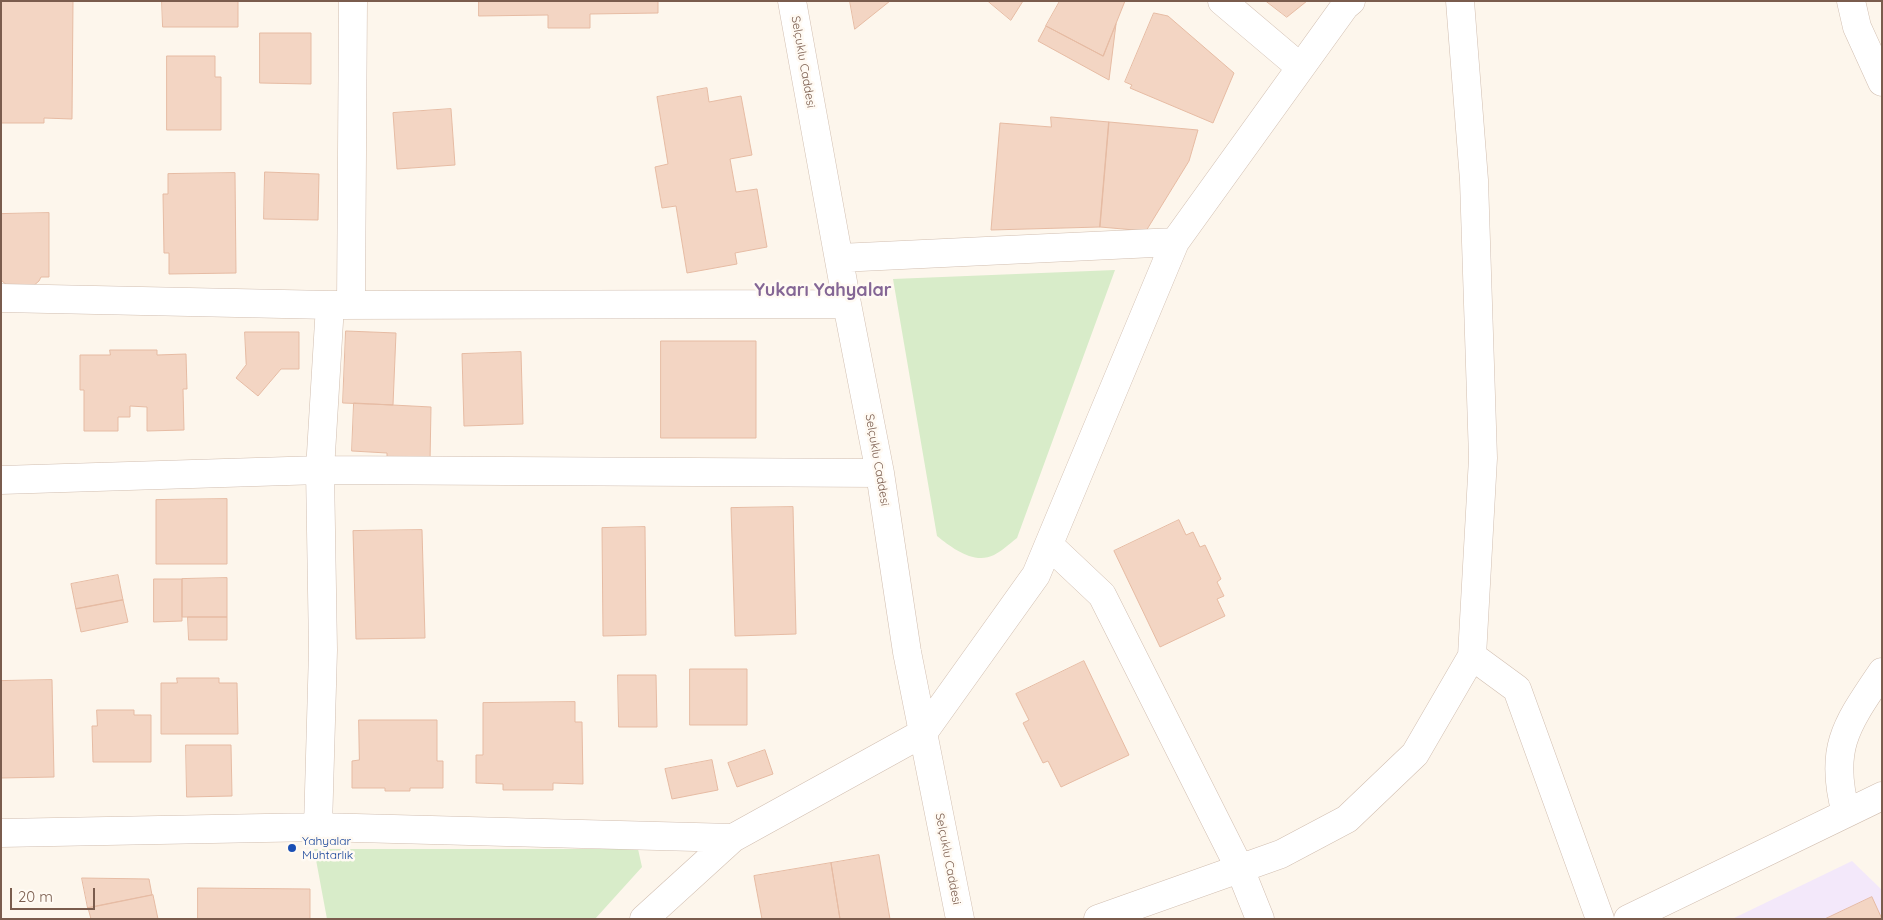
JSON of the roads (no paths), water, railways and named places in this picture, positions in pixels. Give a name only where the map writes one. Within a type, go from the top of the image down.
[{"type":"street","points":[[318,827],[322,650],[320,470],[340,305],[353,1]]},
{"type":"street","name":"Selçuklu Caddesi","points":[[792,1],[880,473],[907,652],[960,919]]},
{"type":"street","points":[[1222,1],[1300,68]]},
{"type":"street","points":[[644,919],[733,838],[923,733],[1036,575],[1174,242],[1345,6],[1351,1]]},
{"type":"street","points":[[1098,919],[1280,854],[1346,818],[1415,754],[1472,656],[1483,458],[1474,180],[1460,1]]},
{"type":"street","points":[[1851,1],[1857,27],[1882,82]]},
{"type":"street","points":[[839,258],[1174,242]]},
{"type":"street","points":[[1,298],[340,305],[847,304]]},
{"type":"street","points":[[1,480],[320,470],[880,473]]},
{"type":"street","points":[[1049,545],[1102,595],[1240,869],[1260,919]]},
{"type":"street","points":[[1472,656],[1517,689],[1600,919]]},
{"type":"street","points":[[1846,813],[1840,792],[1838,771],[1844,734],[1852,717],[1882,672]]},
{"type":"street","points":[[1628,919],[1882,796]]},
{"type":"street","points":[[1,833],[318,827],[733,838]]},
{"type":"place","name":"Yahyalar Muhtarlık","points":[[292,848]]},
{"type":"district","name":"Yukarı Yahyalar","points":[[823,291]]}]
